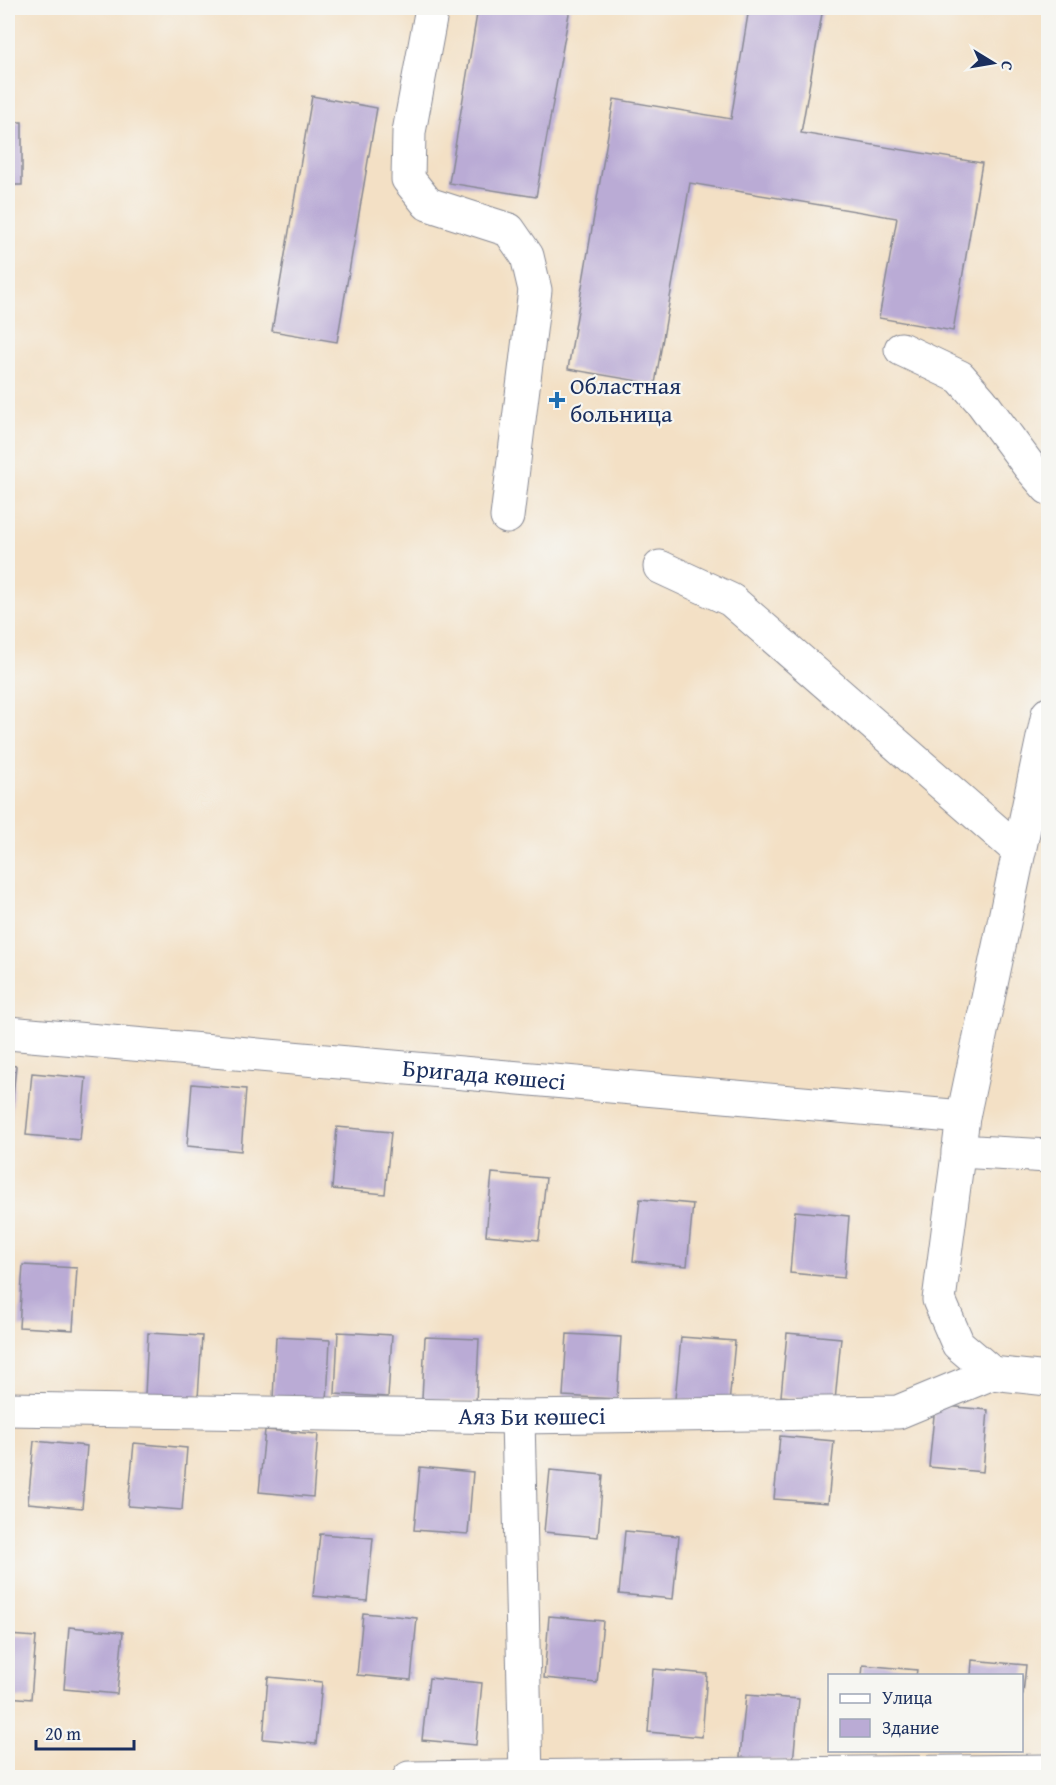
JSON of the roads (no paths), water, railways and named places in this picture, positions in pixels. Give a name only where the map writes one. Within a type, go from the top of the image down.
[{"type":"street","points":[[432,8],[409,132],[408,179],[428,204],[509,230],[527,256],[535,290],[507,517]]},
{"type":"street","points":[[901,349],[960,377],[1048,488]]},
{"type":"street","points":[[660,567],[731,600],[1019,851]]},
{"type":"street","points":[[992,1373],[958,1344],[939,1299],[963,1117],[1048,714]]},
{"type":"street","name":"Бригада көшесі","points":[[8,1033],[963,1117]]},
{"type":"street","points":[[958,1151],[1048,1156]]},
{"type":"street","name":"Аяз Би көшесі","points":[[8,1409],[518,1417],[898,1412],[992,1373],[1048,1378]]},
{"type":"street","points":[[518,1417],[526,1777]]},
{"type":"street","points":[[409,1778],[1048,1771]]},
{"type":"place","name":"Областная больница","points":[[557,400]]}]
